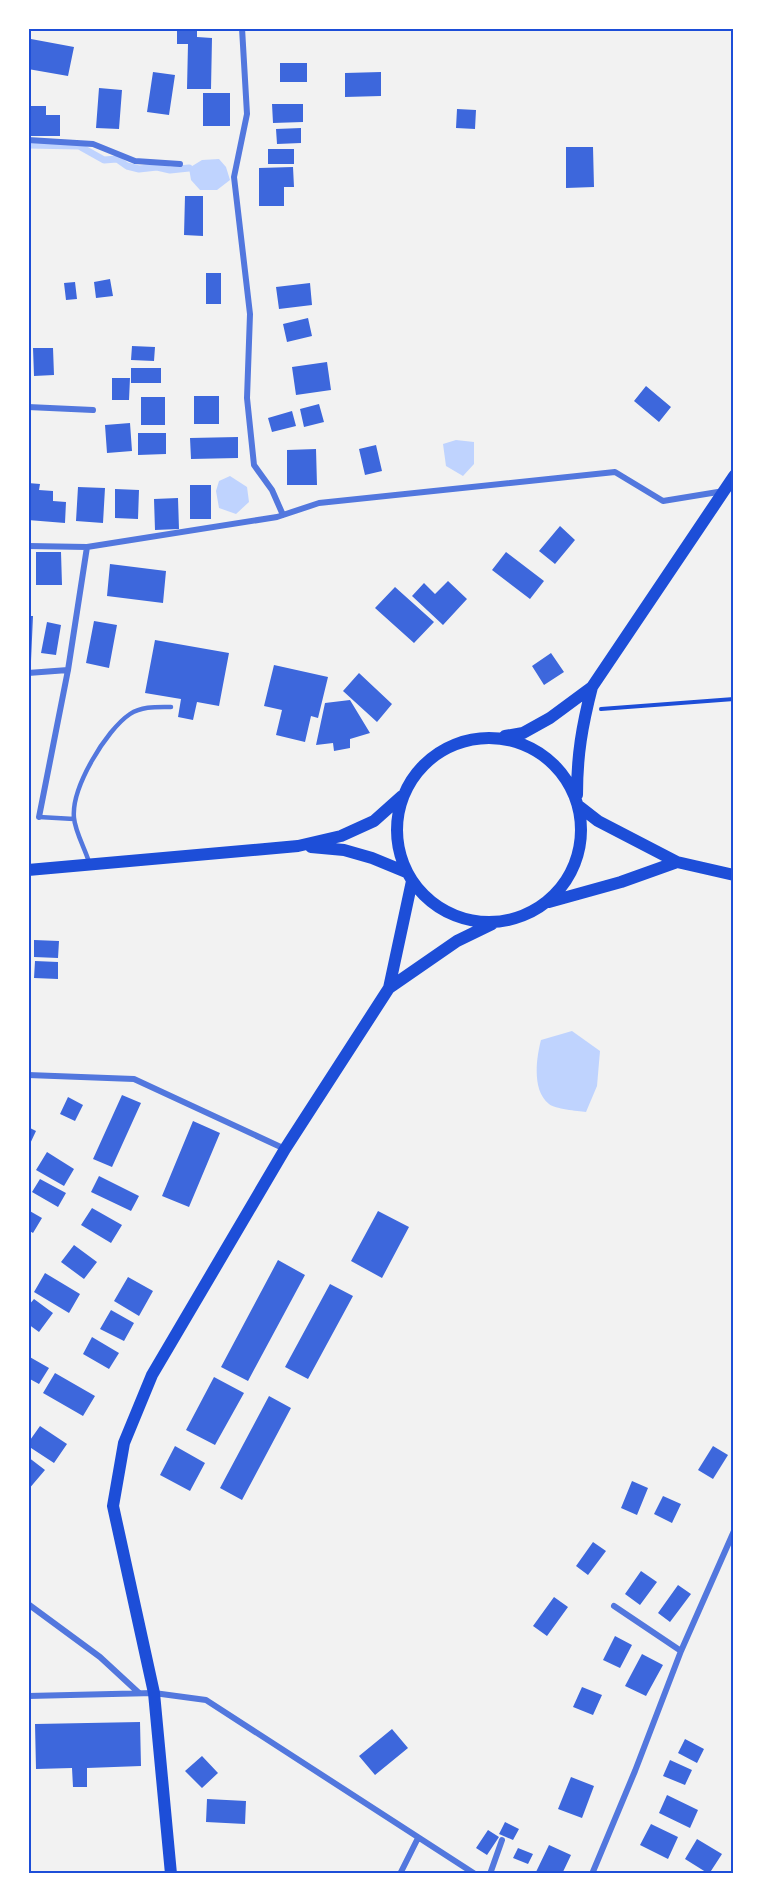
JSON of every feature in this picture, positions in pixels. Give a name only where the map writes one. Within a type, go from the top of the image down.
[{"type":"main road","points":[[549,902],[571,875],[582,841],[577,766],[582,724],[592,687],[734,476]]},
{"type":"main road","points":[[28,870],[298,846],[341,836],[374,821],[402,796],[417,772],[437,753],[463,741],[523,733],[550,718],[592,687]]},
{"type":"main road","points":[[491,737],[519,742],[544,755],[564,775],[578,803],[598,821],[677,862],[734,875]]},
{"type":"main road","points":[[402,796],[396,822],[398,848],[409,877],[421,894],[441,910],[465,920],[494,923],[512,920],[531,913],[549,902],[621,882],[677,862]]},
{"type":"main road","points":[[298,846],[344,850],[372,858],[409,877]]},
{"type":"main road","points":[[389,988],[409,877]]},
{"type":"main road","points":[[171,1874],[154,1693],[113,1506],[124,1443],[152,1375],[285,1149],[389,988],[457,941],[494,923]]},
{"type":"street","points":[[242,28],[247,114],[234,177],[250,315],[247,398],[254,465],[272,489],[283,515]]},
{"type":"street","points":[[28,140],[93,144],[135,161],[180,164]]},
{"type":"street","points":[[28,407],[93,410]]},
{"type":"street","points":[[28,546],[87,547],[283,515],[319,503],[615,472],[663,501],[724,491]]},
{"type":"street","points":[[39,818],[68,670],[87,547]]},
{"type":"street","points":[[28,673],[68,670]]},
{"type":"street","points":[[28,1075],[134,1079],[285,1149]]},
{"type":"street","points":[[592,1874],[681,1652],[734,1531]]},
{"type":"street","points":[[28,1604],[100,1657],[139,1693]]},
{"type":"street","points":[[614,1606],[681,1652]]},
{"type":"street","points":[[28,1696],[154,1693],[206,1700],[475,1874]]},
{"type":"street","points":[[400,1874],[418,1838]]},
{"type":"street","points":[[490,1874],[502,1840]]},
{"type":"lane","points":[[90,865],[74,819],[76,799],[83,778],[98,751],[116,727],[130,714],[147,707],[171,707]]},
{"type":"lane","points":[[39,818],[74,819]]},
{"type":"path","points":[[586,710],[734,699]]},
{"type":"water","points":[[219,159],[226,167],[230,180],[217,190],[200,190],[191,180],[189,168],[202,160]]},
{"type":"water","points":[[456,440],[474,442],[474,464],[463,476],[446,466],[443,444]]},
{"type":"water","points":[[230,476],[247,487],[249,502],[236,514],[219,508],[216,491],[219,481]]},
{"type":"water","points":[[572,1031],[600,1051],[597,1086],[586,1112],[552,1106],[544,1098],[538,1083],[537,1065],[541,1040]]},
{"type":"building","points":[[177,28],[197,28],[197,37],[212,38],[211,89],[187,89],[188,44],[177,44]]},
{"type":"building","points":[[31,39],[74,47],[68,76],[28,69]]},
{"type":"building","points":[[280,63],[307,63],[307,82],[280,82]]},
{"type":"building","points":[[153,72],[175,75],[169,115],[147,112]]},
{"type":"building","points":[[381,72],[381,96],[345,97],[345,73]]},
{"type":"building","points":[[99,88],[122,90],[119,129],[96,128]]},
{"type":"building","points":[[203,93],[230,93],[230,126],[203,126]]},
{"type":"building","points":[[272,104],[303,104],[303,122],[273,123]]},
{"type":"building","points":[[28,106],[46,106],[46,115],[60,115],[60,136],[28,136]]},
{"type":"building","points":[[457,109],[476,110],[475,129],[456,128]]},
{"type":"building","points":[[301,128],[301,143],[277,144],[276,129]]},
{"type":"building","points":[[566,147],[593,147],[594,187],[566,188]]},
{"type":"building","points":[[268,149],[294,149],[294,164],[268,164]]},
{"type":"building","points":[[293,167],[294,187],[284,187],[284,206],[259,206],[259,168]]},
{"type":"building","points":[[185,196],[203,196],[203,236],[184,235]]},
{"type":"building","points":[[206,273],[221,273],[221,304],[206,304]]},
{"type":"building","points":[[110,279],[113,296],[96,298],[94,282]]},
{"type":"building","points":[[75,282],[77,299],[66,300],[64,283]]},
{"type":"building","points":[[310,283],[312,305],[279,309],[276,287]]},
{"type":"building","points":[[308,318],[312,336],[287,342],[283,324]]},
{"type":"building","points":[[132,346],[155,347],[154,361],[131,360]]},
{"type":"building","points":[[33,348],[53,348],[54,375],[34,376]]},
{"type":"building","points":[[327,362],[331,390],[296,395],[292,367]]},
{"type":"building","points":[[131,368],[161,368],[161,383],[131,383]]},
{"type":"building","points":[[112,378],[130,378],[129,400],[112,400]]},
{"type":"building","points":[[646,386],[671,407],[659,422],[634,401]]},
{"type":"building","points":[[194,396],[219,396],[219,424],[194,424]]},
{"type":"building","points":[[141,397],[165,397],[165,425],[141,425]]},
{"type":"building","points":[[319,404],[324,422],[304,427],[300,409]]},
{"type":"building","points":[[292,411],[296,426],[272,432],[268,418]]},
{"type":"building","points":[[130,423],[132,451],[107,453],[105,425]]},
{"type":"building","points":[[138,433],[166,433],[166,454],[138,455]]},
{"type":"building","points":[[238,437],[238,458],[191,459],[190,438]]},
{"type":"building","points":[[376,445],[382,471],[365,475],[359,449]]},
{"type":"building","points":[[316,449],[317,485],[287,485],[287,450]]},
{"type":"building","points":[[28,483],[40,484],[39,490],[53,491],[53,501],[66,502],[65,523],[28,520]]},
{"type":"building","points":[[190,485],[211,485],[211,519],[190,519]]},
{"type":"building","points":[[78,487],[105,488],[103,523],[76,521]]},
{"type":"building","points":[[115,489],[139,490],[138,519],[115,518]]},
{"type":"building","points":[[178,498],[179,529],[155,530],[154,499]]},
{"type":"building","points":[[560,526],[575,540],[555,564],[539,551]]},
{"type":"building","points":[[36,552],[61,552],[62,585],[36,585]]},
{"type":"building","points":[[506,552],[544,581],[530,599],[492,570]]},
{"type":"building","points":[[110,564],[166,571],[163,603],[107,596]]},
{"type":"building","points":[[448,581],[467,599],[443,625],[412,596],[424,583],[435,594]]},
{"type":"building","points":[[395,587],[434,622],[414,643],[375,608]]},
{"type":"building","points":[[28,616],[33,616],[31,661],[28,660]]},
{"type":"building","points":[[94,621],[117,625],[109,668],[86,663]]},
{"type":"building","points":[[47,622],[61,625],[56,655],[41,653]]},
{"type":"building","points":[[155,640],[229,653],[219,706],[197,702],[193,720],[178,717],[181,699],[145,693]]},
{"type":"building","points":[[551,653],[564,672],[544,685],[532,666]]},
{"type":"building","points":[[274,665],[328,677],[318,718],[311,716],[305,742],[276,735],[282,710],[264,706]]},
{"type":"building","points":[[359,673],[392,704],[377,722],[343,691]]},
{"type":"building","points":[[350,700],[370,733],[350,739],[350,748],[334,751],[333,743],[316,745],[325,703]]},
{"type":"building","points":[[34,940],[59,941],[58,958],[34,957]]},
{"type":"building","points":[[35,961],[58,962],[58,979],[34,978]]},
{"type":"building","points":[[122,1095],[141,1103],[112,1167],[93,1159]]},
{"type":"building","points":[[68,1097],[83,1105],[75,1121],[60,1114]]},
{"type":"building","points":[[193,1121],[220,1133],[189,1207],[162,1196]]},
{"type":"building","points":[[28,1127],[36,1131],[28,1148]]},
{"type":"building","points":[[47,1152],[74,1169],[64,1186],[36,1170]]},
{"type":"building","points":[[99,1176],[139,1196],[131,1211],[91,1192]]},
{"type":"building","points":[[40,1179],[66,1193],[58,1207],[32,1192]]},
{"type":"building","points":[[92,1208],[122,1225],[111,1243],[81,1225]]},
{"type":"building","points":[[28,1210],[42,1218],[33,1233],[28,1230]]},
{"type":"building","points":[[378,1211],[409,1227],[382,1278],[351,1261]]},
{"type":"building","points":[[74,1245],[97,1262],[84,1279],[61,1262]]},
{"type":"building","points":[[278,1260],[305,1275],[248,1381],[221,1367]]},
{"type":"building","points":[[45,1273],[80,1294],[69,1313],[34,1292]]},
{"type":"building","points":[[128,1277],[153,1291],[139,1316],[114,1301]]},
{"type":"building","points":[[330,1284],[353,1296],[308,1379],[285,1367]]},
{"type":"building","points":[[34,1299],[53,1313],[39,1332],[28,1324],[28,1306]]},
{"type":"building","points":[[111,1310],[134,1323],[124,1341],[100,1329]]},
{"type":"building","points":[[92,1337],[119,1353],[109,1369],[83,1354]]},
{"type":"building","points":[[28,1356],[49,1368],[39,1384],[28,1378]]},
{"type":"building","points":[[55,1373],[95,1396],[83,1416],[43,1393]]},
{"type":"building","points":[[214,1377],[244,1393],[215,1445],[186,1430]]},
{"type":"building","points":[[269,1396],[291,1408],[242,1500],[220,1488]]},
{"type":"building","points":[[40,1426],[67,1444],[54,1463],[28,1446]]},
{"type":"building","points":[[175,1446],[205,1463],[190,1491],[160,1475]]},
{"type":"building","points":[[713,1446],[728,1455],[713,1479],[698,1470]]},
{"type":"building","points":[[28,1457],[45,1470],[28,1490]]},
{"type":"building","points":[[632,1481],[648,1488],[637,1515],[621,1508]]},
{"type":"building","points":[[663,1496],[681,1504],[672,1523],[654,1514]]},
{"type":"building","points":[[593,1542],[606,1551],[588,1575],[576,1566]]},
{"type":"building","points":[[641,1571],[657,1582],[640,1605],[625,1594]]},
{"type":"building","points":[[678,1585],[691,1594],[670,1622],[658,1613]]},
{"type":"building","points":[[554,1597],[568,1607],[547,1636],[533,1626]]},
{"type":"building","points":[[615,1636],[632,1645],[620,1668],[603,1660]]},
{"type":"building","points":[[642,1654],[663,1665],[646,1696],[625,1686]]},
{"type":"building","points":[[582,1687],[602,1695],[593,1715],[573,1707]]},
{"type":"building","points":[[140,1722],[141,1766],[87,1768],[87,1787],[73,1787],[72,1768],[36,1769],[35,1724]]},
{"type":"building","points":[[392,1729],[408,1748],[375,1775],[359,1756]]},
{"type":"building","points":[[685,1739],[704,1749],[697,1763],[678,1753]]},
{"type":"building","points":[[202,1756],[218,1773],[202,1788],[185,1771]]},
{"type":"building","points":[[670,1760],[692,1770],[685,1785],[663,1776]]},
{"type":"building","points":[[571,1777],[594,1786],[582,1818],[558,1809]]},
{"type":"building","points":[[667,1795],[698,1810],[690,1828],[659,1813]]},
{"type":"building","points":[[207,1799],[246,1801],[245,1824],[206,1822]]},
{"type":"building","points":[[505,1822],[519,1829],[513,1840],[499,1834]]},
{"type":"building","points":[[651,1824],[678,1837],[668,1859],[640,1845]]},
{"type":"building","points":[[488,1830],[499,1837],[487,1855],[476,1848]]},
{"type":"building","points":[[697,1839],[722,1854],[709,1874],[685,1859]]},
{"type":"building","points":[[549,1845],[571,1855],[562,1874],[535,1874]]},
{"type":"building","points":[[518,1848],[533,1854],[528,1864],[513,1858]]},
{"type":"waterway","points":[[28,145],[79,146],[104,160],[117,159],[127,166],[139,169],[189,168]]}]
